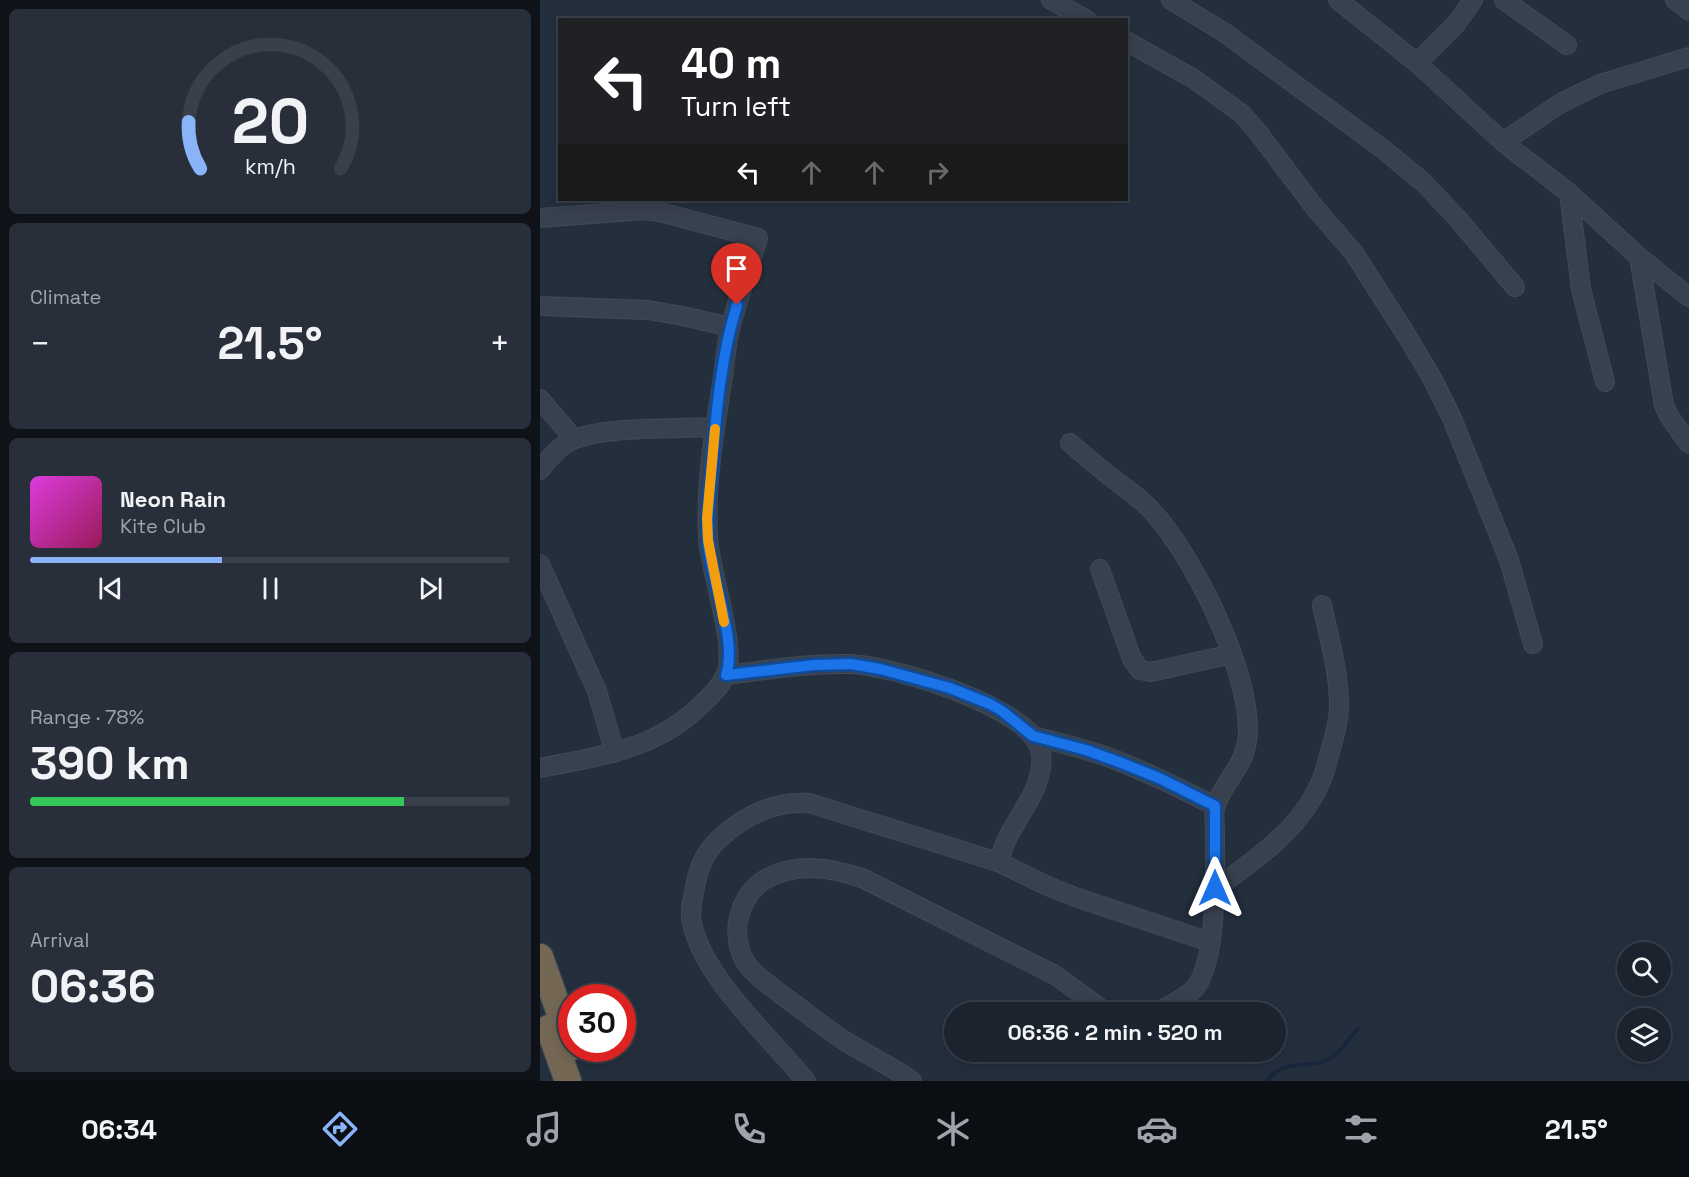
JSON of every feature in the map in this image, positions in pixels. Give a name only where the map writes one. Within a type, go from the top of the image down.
[{"type":"highway","points":[[540,957],[558,1008]]},
{"type":"highway","points":[[540,1003],[568,1081]]},
{"type":"highway","points":[[577,1062],[584,1081]]},
{"type":"street","points":[[1051,0],[1083,18]]},
{"type":"street","points":[[1171,0],[1225,33],[1383,149],[1424,183],[1515,287]]},
{"type":"street","points":[[1338,0],[1417,63],[1503,142],[1569,193],[1689,297]]},
{"type":"street","points":[[1417,63],[1456,24],[1473,0]]},
{"type":"street","points":[[1504,0],[1567,45]]},
{"type":"street","points":[[1675,0],[1689,10]]},
{"type":"street","points":[[1128,42],[1194,80],[1242,114],[1257,130],[1315,208],[1354,253],[1432,378],[1451,416],[1509,560],[1533,644]]},
{"type":"street","points":[[1503,142],[1561,103],[1600,84],[1689,57]]},
{"type":"street","points":[[1569,193],[1581,289],[1605,382]]},
{"type":"street","points":[[540,218],[644,210],[660,212],[758,238],[730,327],[715,427],[707,518],[708,540],[727,642],[729,666],[726,675],[707,700],[680,723],[658,737],[615,753],[540,768]]},
{"type":"street","points":[[1639,256],[1665,405],[1669,416],[1689,444]]},
{"type":"street","points":[[540,306],[648,310],[730,327]]},
{"type":"street","points":[[540,399],[574,439]]},
{"type":"street","points":[[540,470],[563,446],[574,439],[624,431],[715,427]]},
{"type":"street","points":[[1070,443],[1151,510],[1194,571],[1232,654],[1246,721],[1245,752],[1215,806],[1215,888],[1210,942],[1202,976],[1196,987],[1176,1002]]},
{"type":"street","points":[[540,564],[597,691],[615,753]]},
{"type":"street","points":[[1100,569],[1132,659],[1140,670],[1151,672],[1232,654]]},
{"type":"street","points":[[1215,888],[1264,854],[1306,808],[1321,781],[1335,736],[1339,706],[1337,680],[1322,605]]},
{"type":"street","points":[[726,675],[796,666],[842,664],[880,669],[950,688],[1002,711],[1033,736],[1041,754],[1039,775],[1031,797],[1004,844],[998,862]]},
{"type":"street","points":[[1033,736],[1115,760],[1159,778],[1215,806]]},
{"type":"street","points":[[806,1081],[732,996],[710,965],[691,921],[692,900],[698,872],[712,846],[732,827],[762,810],[791,802],[810,803],[998,862],[1078,898],[1210,942]]},
{"type":"street","points":[[912,1081],[845,1040],[755,974],[741,953],[737,924],[741,909],[749,894],[758,884],[786,871],[805,867],[840,870],[862,878],[1055,975],[1092,1002]]},
{"type":"waterway","points":[[1267,1081],[1283,1068],[1315,1063],[1332,1057],[1358,1029]]},
{"type":"slow traffic","points":[[715,429],[707,518],[708,540],[724,622]]},
{"type":"route","points":[[737,305],[730,327],[715,427],[707,518],[709,551],[725,626],[729,657],[726,675],[796,666],[851,664],[880,669],[950,688],[990,704],[1033,736],[1086,750],[1124,764],[1159,778],[1215,806],[1215,888]]}]
